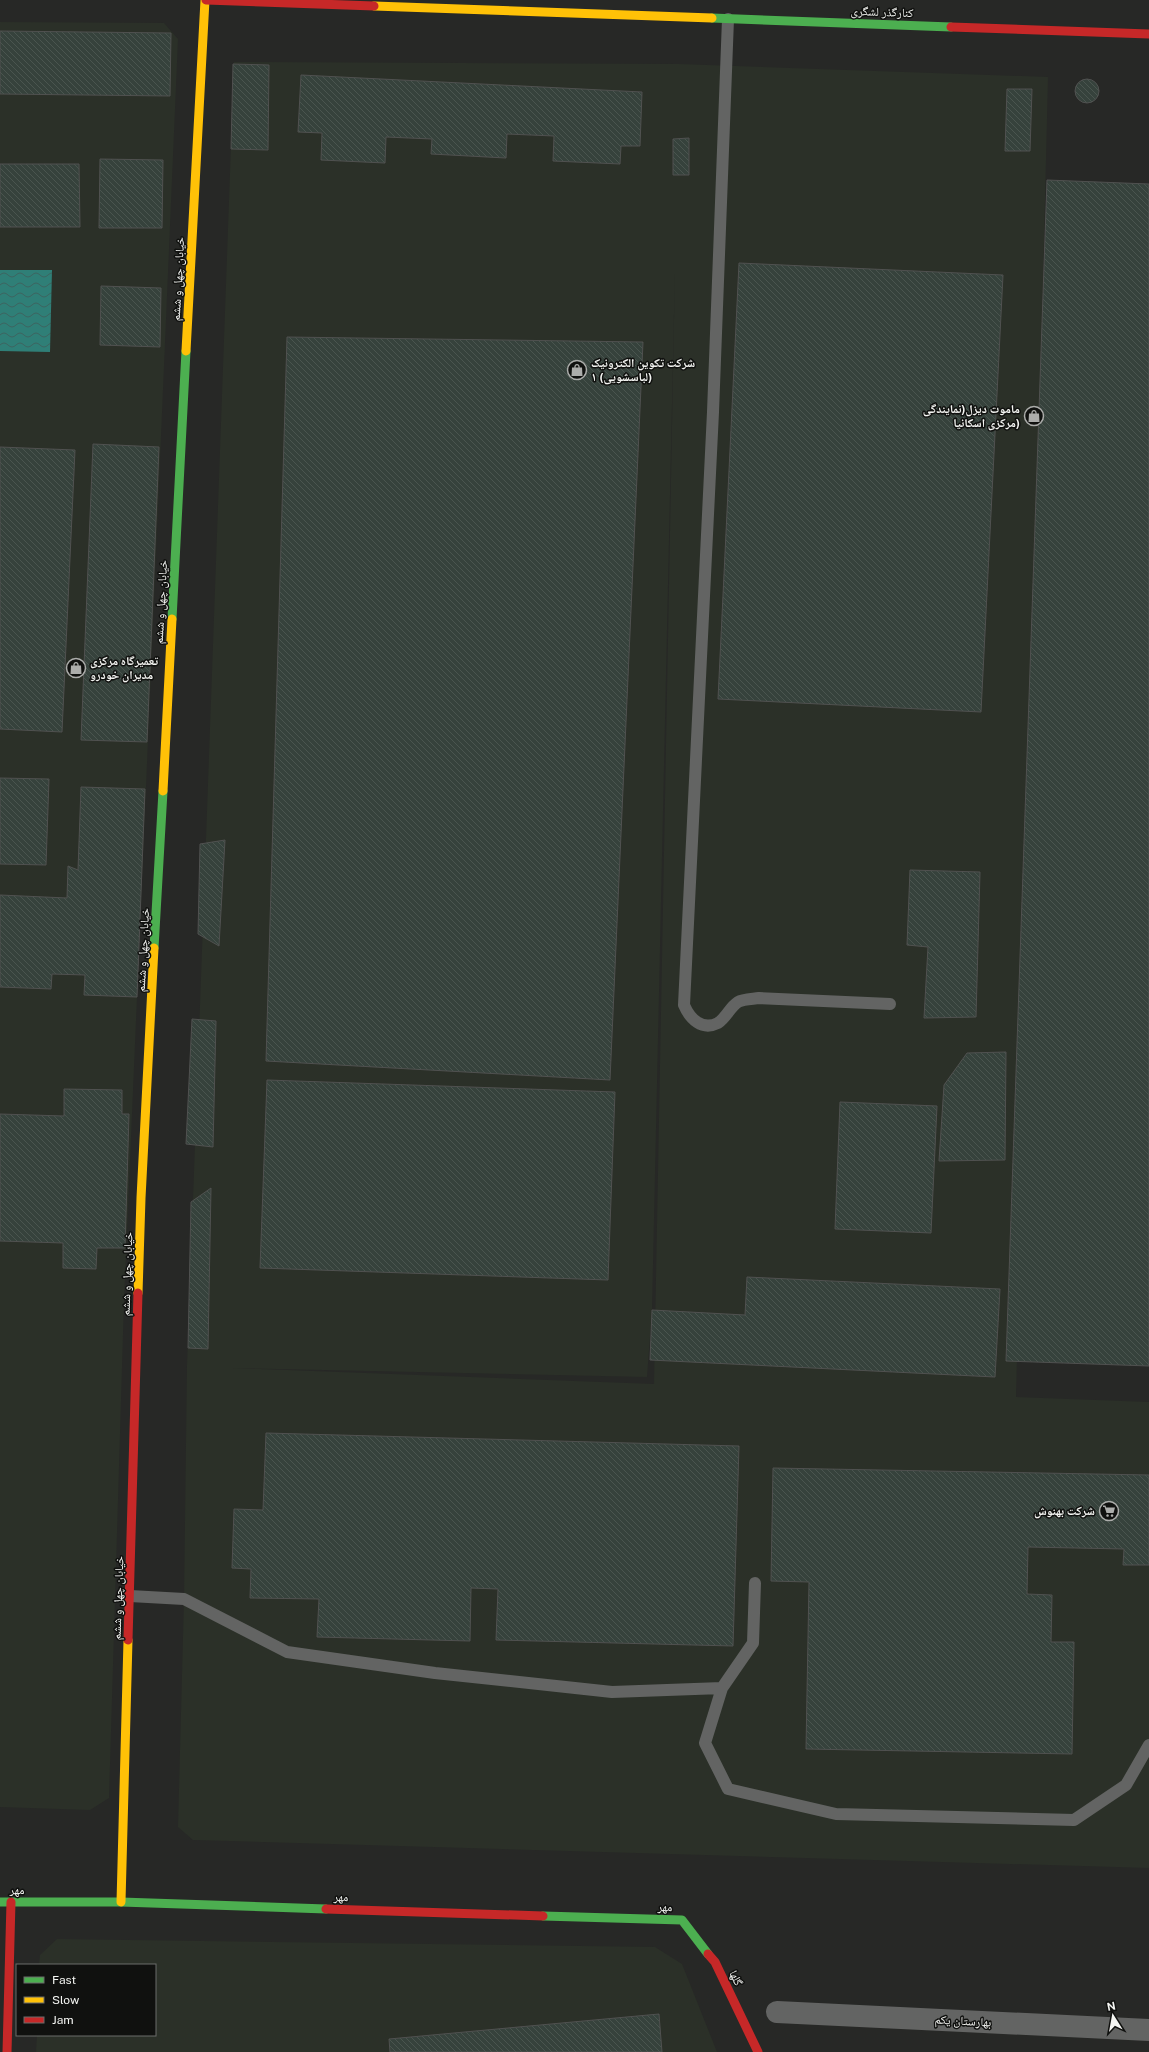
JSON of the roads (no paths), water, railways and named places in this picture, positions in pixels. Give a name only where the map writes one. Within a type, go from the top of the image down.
[{"type":"street","name":"کنارگذر لشگری","points":[[205,0],[1149,34]]},
{"type":"street","name":"خیابان چهل و ششم","points":[[121,1902],[142,1198],[205,0]]},
{"type":"street","name":"مهر","points":[[0,1902],[121,1902],[682,1920]]},
{"type":"street","points":[[7,2052],[11,1902]]},
{"type":"street","name":"گلها","points":[[682,1920],[715,1962],[758,2052]]},
{"type":"street","name":"بهارستان یکم","points":[[778,2012],[1149,2030]]},
{"type":"lane","points":[[728,19],[713,412],[684,1005],[689,1015],[697,1023],[707,1026],[718,1022],[738,1002],[759,998],[890,1004]]},
{"type":"lane","points":[[755,1583],[753,1644],[722,1688],[705,1743],[728,1789],[836,1814],[1074,1820],[1126,1785],[1149,1745]]},
{"type":"lane","points":[[130,1596],[184,1599],[287,1652],[436,1673],[612,1692],[722,1688]]},
{"type":"water","points":[[0,270],[52,270],[50,352],[0,351]]},
{"type":"place","name":"شرکت تکوین الکترونیک ۱ (لباسشویی)","points":[[577,370]]},
{"type":"place","name":"ماموت دیزل(نمایندگی مرکزی اسکانیا)","points":[[1034,416]]},
{"type":"place","name":"تعمیرگاه مرکزی مدیران خودرو","points":[[76,668]]},
{"type":"place","name":"شرکت بهنوش","points":[[1109,1511]]}]
